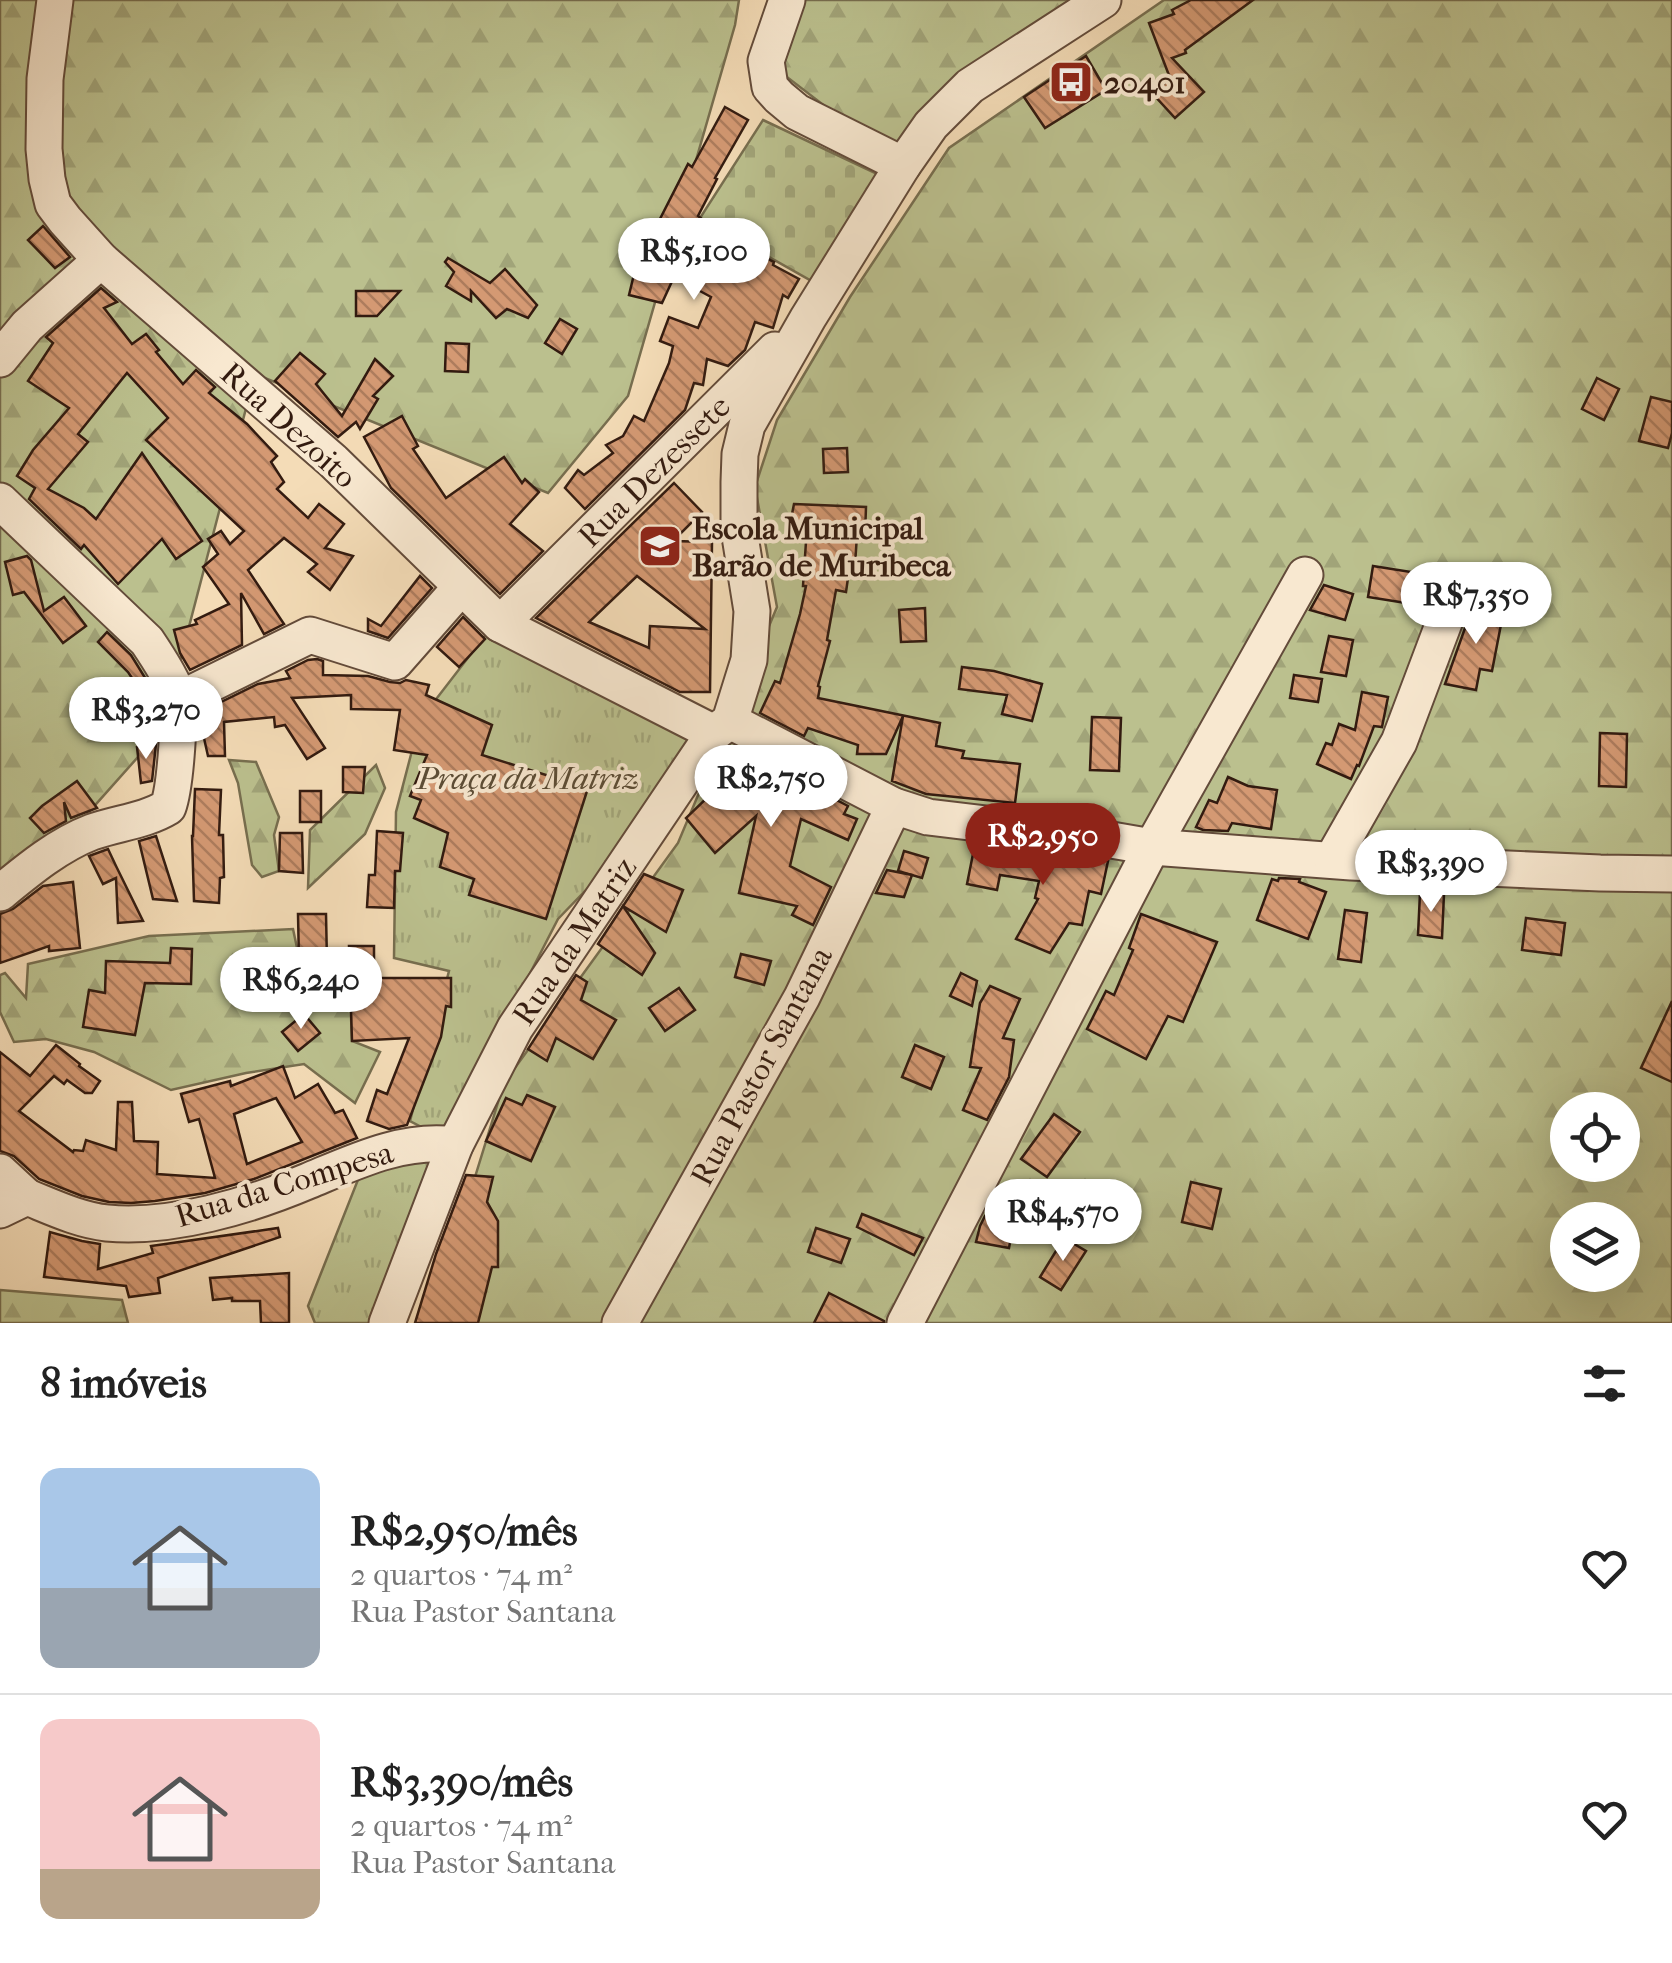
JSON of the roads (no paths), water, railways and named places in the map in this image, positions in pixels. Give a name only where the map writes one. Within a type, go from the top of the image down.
[{"type":"street","name":"Rua Dezoito","points":[[55,0],[45,78],[47,180],[53,204],[101,260],[333,461],[500,624],[722,727]]},
{"type":"street","points":[[788,0],[766,61],[770,87],[798,112],[904,165]]},
{"type":"street","name":"Rua da Matriz","points":[[387,1323],[455,1145],[515,1028],[722,727],[749,660],[752,611],[739,530],[740,454],[747,425],[808,318],[931,126],[970,86],[1103,0]]},
{"type":"street","points":[[0,359],[27,326],[101,260]]},
{"type":"street","name":"Rua Dezessete","points":[[500,624],[808,318]]},
{"type":"street","points":[[0,501],[147,641],[178,700],[168,807],[90,833],[42,859],[0,893]]},
{"type":"street","points":[[905,1323],[1152,847],[1305,575]]},
{"type":"street","points":[[178,700],[310,635],[395,662],[461,588]]},
{"type":"street","points":[[1332,860],[1399,742],[1454,596]]},
{"type":"street","points":[[722,727],[894,806],[928,817],[1152,847],[1600,874],[1672,874]]},
{"type":"street","name":"Rua Pastor Santana","points":[[620,1323],[802,997],[894,806]]},
{"type":"street","name":"Rua da Compesa","points":[[13,1204],[105,1223],[146,1224],[216,1212],[298,1186],[370,1156],[410,1147],[455,1145]]},
{"type":"street","points":[[0,1172],[13,1204]]},
{"type":"place","name":"20401","points":[[1071,82]]},
{"type":"place","name":"Escola Municipal Barão de Muribeca","points":[[660,546]]},
{"type":"park label","name":"Praça da Matriz","points":[[528,778]]}]
